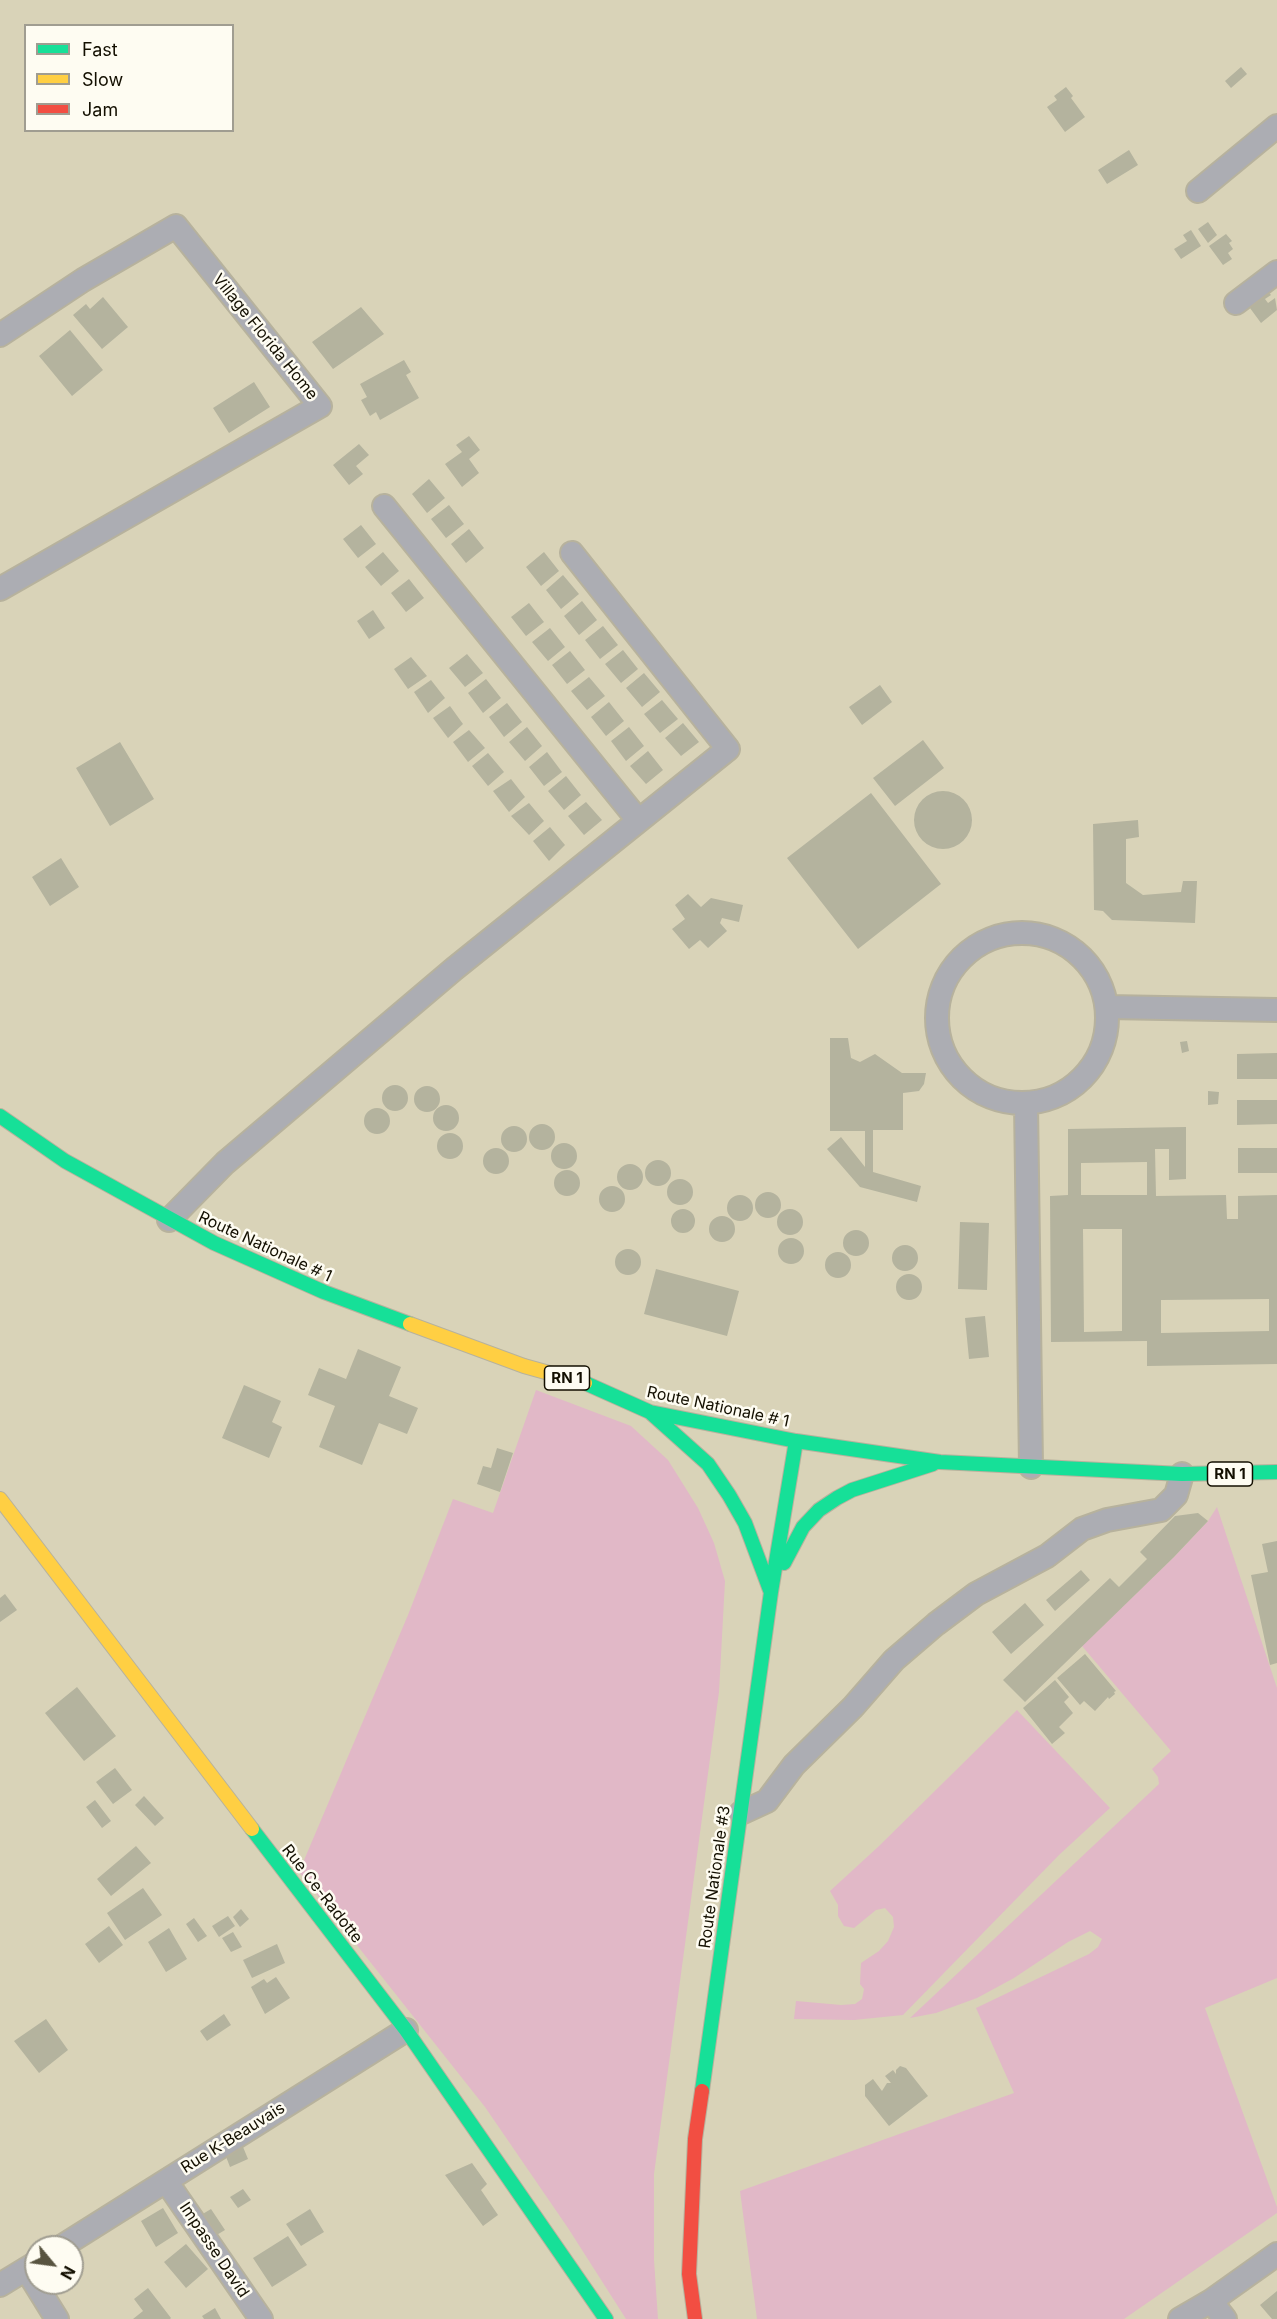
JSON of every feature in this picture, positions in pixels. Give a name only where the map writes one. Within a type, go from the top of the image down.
[{"type":"main road","name":"Route Nationale # 1","points":[[0,1116],[65,1161],[214,1243],[324,1293],[524,1365],[577,1380],[650,1412],[796,1441],[940,1462],[1182,1474],[1277,1473]]},
{"type":"main road","points":[[650,1412],[708,1464],[729,1495],[745,1523],[771,1592]]},
{"type":"main road","name":"Route Nationale #3","points":[[695,2319],[689,2274],[695,2139],[771,1592],[796,1441]]},
{"type":"main road","points":[[771,1592],[793,1544],[803,1527],[819,1510],[852,1490],[940,1462]]},
{"type":"main road","name":"Rue Ce-Radotte","points":[[0,1499],[390,2039],[606,2319]]},
{"type":"street","points":[[1198,191],[1277,126]]},
{"type":"street","name":"Village Florida Home","points":[[0,335],[83,280],[176,226],[320,405],[0,589]]},
{"type":"street","points":[[1236,303],[1277,272]]},
{"type":"street","points":[[384,506],[638,820]]},
{"type":"street","points":[[169,1220],[225,1163],[454,969],[728,749],[572,554]]},
{"type":"street","points":[[1033,932],[1060,940],[1083,957],[1099,980],[1107,1007],[1106,1035],[1095,1062],[1077,1083],[1053,1097],[1026,1103],[998,1100],[973,1088],[953,1068],[940,1043],[936,1015],[942,988],[956,963],[978,944],[1004,934],[1033,932]]},
{"type":"street","points":[[1107,1007],[1277,1010]]},
{"type":"street","points":[[1026,1103],[1031,1467]]},
{"type":"street","points":[[741,1813],[767,1802],[794,1765],[853,1707],[894,1659],[936,1624],[976,1594],[1047,1556],[1082,1529],[1107,1520],[1161,1510],[1176,1495],[1182,1474]]},
{"type":"street","name":"Rue K-Beauvais","points":[[80,2235],[390,2039]]},
{"type":"street","name":"Impasse David","points":[[166,2181],[261,2319]]},
{"type":"street","points":[[1180,2319],[1211,2301],[1277,2254]]},
{"type":"street","points":[[0,2285],[24,2270]]},
{"type":"street","points":[[45,2295],[57,2319]]},
{"type":"street","points":[[1211,2301],[1225,2319]]},
{"type":"shaded area","points":[[536,1390],[631,1426],[668,1460],[698,1508],[714,1543],[725,1581],[719,1692],[654,2174],[654,2260],[658,2319],[626,2319],[568,2228],[485,2107],[299,1872],[408,1615],[453,1499],[493,1513]]},
{"type":"shaded area","points":[[1217,1507],[1277,1688],[1277,1978],[1205,2008],[1277,2207],[1277,2213],[1124,2319],[757,2319],[740,2191],[1014,2093],[976,2008],[1089,1954],[1098,1947],[1102,1939],[1090,1931],[977,1998],[936,2013],[910,2018],[1159,1784],[1158,1777],[1152,1769],[1171,1751],[1082,1646],[1174,1557],[1208,1521]]},
{"type":"shaded area","points":[[1017,1710],[1110,1808],[1059,1855],[903,2015],[854,2020],[794,2019],[796,2001],[841,2005],[855,2004],[862,1999],[864,1989],[860,1984],[861,1963],[879,1951],[888,1941],[894,1927],[893,1917],[885,1908],[876,1910],[854,1928],[844,1926],[838,1916],[838,1905],[830,1891]]},
{"type":"building","points":[[1241,67],[1247,74],[1231,88],[1225,81]]},
{"type":"building","points":[[1066,87],[1085,117],[1065,132],[1047,107],[1057,100],[1054,96]]},
{"type":"building","points":[[1129,150],[1138,165],[1107,184],[1098,170]]},
{"type":"building","points":[[1208,222],[1217,235],[1208,243],[1198,229]]},
{"type":"building","points":[[1191,230],[1201,246],[1181,259],[1174,249],[1187,241],[1183,235]]},
{"type":"building","points":[[1226,234],[1232,241],[1229,243],[1233,249],[1228,253],[1232,259],[1223,265],[1209,246]]},
{"type":"building","points":[[1264,287],[1271,295],[1265,299],[1268,303],[1275,298],[1277,310],[1261,323],[1247,304]]},
{"type":"building","points":[[103,297],[128,327],[102,349],[73,315],[86,304],[90,309]]},
{"type":"building","points":[[361,307],[384,334],[333,369],[312,342]]},
{"type":"building","points":[[70,330],[103,370],[72,396],[39,356]]},
{"type":"building","points":[[404,360],[411,372],[406,375],[419,398],[380,420],[376,412],[370,416],[361,400],[367,397],[360,384]]},
{"type":"building","points":[[254,382],[270,407],[229,433],[213,408]]},
{"type":"building","points":[[469,436],[480,450],[469,459],[479,473],[462,487],[445,464],[462,452],[456,445]]},
{"type":"building","points":[[359,444],[369,455],[356,466],[363,474],[349,485],[333,465]]},
{"type":"building","points":[[429,479],[445,498],[427,513],[412,494]]},
{"type":"building","points":[[449,505],[464,524],[446,538],[431,519]]},
{"type":"building","points":[[361,525],[376,544],[358,558],[343,539]]},
{"type":"building","points":[[469,529],[484,548],[466,563],[451,544]]},
{"type":"building","points":[[383,552],[399,571],[381,586],[365,567]]},
{"type":"building","points":[[544,552],[559,571],[541,586],[526,567]]},
{"type":"building","points":[[563,575],[579,594],[561,609],[546,590]]},
{"type":"building","points":[[409,579],[424,598],[406,612],[391,593]]},
{"type":"building","points":[[582,601],[597,620],[579,635],[564,616]]},
{"type":"building","points":[[529,603],[544,622],[526,636],[511,617]]},
{"type":"building","points":[[373,610],[385,628],[369,639],[357,621]]},
{"type":"building","points":[[603,626],[618,645],[600,659],[585,640]]},
{"type":"building","points":[[550,628],[565,647],[548,661],[532,642]]},
{"type":"building","points":[[623,650],[638,669],[621,683],[605,664]]},
{"type":"building","points":[[570,651],[585,670],[567,684],[552,665]]},
{"type":"building","points":[[467,654],[483,673],[465,687],[449,668]]},
{"type":"building","points":[[411,657],[427,676],[408,689],[394,669]]},
{"type":"building","points":[[644,673],[660,692],[642,707],[626,688]]},
{"type":"building","points":[[589,677],[605,696],[587,710],[571,691]]},
{"type":"building","points":[[486,679],[501,698],[483,713],[468,693]]},
{"type":"building","points":[[431,680],[445,698],[428,713],[414,692]]},
{"type":"building","points":[[880,685],[892,702],[862,725],[849,707]]},
{"type":"building","points":[[662,700],[678,719],[660,733],[644,714]]},
{"type":"building","points":[[609,702],[624,721],[606,736],[591,717]]},
{"type":"building","points":[[507,703],[522,722],[504,737],[489,717]]},
{"type":"building","points":[[450,706],[463,724],[448,738],[433,718]]},
{"type":"building","points":[[683,723],[699,742],[681,756],[665,738]]},
{"type":"building","points":[[527,727],[542,746],[525,761],[509,742]]},
{"type":"building","points":[[629,727],[644,746],[626,761],[611,741]]},
{"type":"building","points":[[469,730],[485,748],[468,762],[453,742]]},
{"type":"building","points":[[923,740],[944,768],[895,806],[873,778]]},
{"type":"building","points":[[120,742],[154,799],[110,826],[76,768]]},
{"type":"building","points":[[648,751],[663,770],[646,784],[630,766]]},
{"type":"building","points":[[547,752],[562,772],[544,786],[529,767]]},
{"type":"building","points":[[488,753],[504,772],[488,786],[472,766]]},
{"type":"building","points":[[566,776],[581,795],[564,810],[548,791]]},
{"type":"building","points":[[511,779],[525,797],[509,812],[493,791]]},
{"type":"building","points":[[943,791],[954,793],[967,804],[972,820],[970,831],[959,844],[943,849],[932,847],[919,836],[914,820],[916,809],[927,796]]},
{"type":"building","points":[[871,793],[941,884],[858,949],[787,858]]},
{"type":"building","points":[[586,802],[602,820],[584,835],[568,816]]},
{"type":"building","points":[[529,803],[544,821],[529,835],[511,816]]},
{"type":"building","points":[[1138,820],[1139,837],[1126,839],[1126,883],[1143,895],[1181,892],[1183,881],[1197,881],[1195,923],[1112,920],[1103,911],[1094,910],[1093,824]]},
{"type":"building","points":[[550,827],[565,845],[549,861],[533,841]]},
{"type":"building","points":[[61,858],[79,887],[50,906],[32,877]]},
{"type":"building","points":[[688,894],[701,907],[711,898],[743,905],[739,922],[722,918],[720,923],[727,931],[708,948],[700,940],[689,949],[672,929],[685,919],[675,905]]},
{"type":"building","points":[[830,1038],[848,1038],[851,1058],[860,1062],[875,1054],[902,1073],[926,1073],[924,1084],[919,1091],[903,1093],[903,1130],[873,1130],[873,1172],[921,1186],[917,1202],[860,1187],[827,1149],[841,1137],[865,1167],[865,1131],[830,1131]]},
{"type":"building","points":[[1187,1041],[1189,1051],[1182,1053],[1180,1042]]},
{"type":"building","points":[[1277,1053],[1277,1079],[1237,1079],[1237,1054]]},
{"type":"building","points":[[395,1085],[404,1089],[408,1098],[404,1107],[395,1111],[386,1107],[382,1098],[386,1089]]},
{"type":"building","points":[[427,1086],[436,1090],[440,1099],[436,1108],[427,1112],[418,1108],[414,1099],[418,1090]]},
{"type":"building","points":[[1208,1091],[1219,1092],[1218,1104],[1208,1105]]},
{"type":"building","points":[[1237,1100],[1277,1100],[1277,1124],[1237,1125]]},
{"type":"building","points":[[446,1105],[455,1109],[459,1118],[455,1127],[446,1131],[437,1127],[433,1118],[437,1109]]},
{"type":"building","points":[[377,1108],[386,1112],[390,1121],[386,1130],[377,1134],[368,1130],[364,1121],[368,1112]]},
{"type":"building","points":[[542,1124],[551,1128],[555,1137],[551,1146],[542,1150],[533,1146],[529,1137],[533,1128]]},
{"type":"building","points":[[514,1126],[523,1130],[527,1139],[523,1148],[514,1152],[505,1148],[501,1139],[505,1130]]},
{"type":"building","points":[[1186,1127],[1186,1179],[1169,1180],[1169,1149],[1155,1149],[1156,1196],[1226,1195],[1227,1219],[1238,1219],[1238,1196],[1277,1195],[1277,1364],[1147,1366],[1147,1341],[1051,1342],[1050,1196],[1068,1195],[1068,1129]],"holes":[[[1147,1162],[1147,1195],[1081,1195],[1081,1163]],[[1083,1229],[1122,1229],[1122,1331],[1084,1332]],[[1269,1299],[1269,1331],[1161,1333],[1161,1300]]]},
{"type":"building","points":[[450,1133],[459,1137],[463,1146],[459,1155],[450,1159],[441,1155],[437,1146],[441,1137]]},
{"type":"building","points":[[564,1143],[573,1147],[577,1156],[573,1165],[564,1169],[555,1165],[551,1156],[555,1147]]},
{"type":"building","points":[[496,1148],[505,1152],[509,1161],[505,1170],[496,1174],[487,1170],[483,1161],[487,1152]]},
{"type":"building","points":[[1238,1148],[1277,1148],[1277,1173],[1238,1173]]},
{"type":"building","points":[[658,1160],[667,1164],[671,1173],[667,1182],[658,1186],[649,1182],[645,1173],[649,1164]]},
{"type":"building","points":[[630,1164],[639,1168],[643,1177],[639,1186],[630,1190],[621,1186],[617,1177],[621,1168]]},
{"type":"building","points":[[567,1170],[576,1174],[580,1183],[576,1192],[567,1196],[558,1192],[554,1183],[558,1174]]},
{"type":"building","points":[[680,1179],[689,1183],[693,1192],[689,1201],[680,1205],[671,1201],[667,1192],[671,1183]]},
{"type":"building","points":[[612,1186],[621,1190],[625,1199],[621,1208],[612,1212],[603,1208],[599,1199],[603,1190]]},
{"type":"building","points":[[768,1192],[777,1196],[781,1205],[777,1214],[768,1218],[759,1214],[755,1205],[759,1196]]},
{"type":"building","points":[[740,1195],[749,1199],[753,1208],[749,1217],[740,1221],[731,1217],[727,1208],[731,1199]]},
{"type":"building","points":[[683,1209],[692,1212],[695,1221],[692,1230],[683,1233],[674,1230],[671,1221],[674,1212]]},
{"type":"building","points":[[790,1209],[799,1213],[803,1222],[799,1231],[790,1235],[781,1231],[777,1222],[781,1213]]},
{"type":"building","points":[[722,1216],[731,1220],[735,1229],[731,1238],[722,1242],[713,1238],[709,1229],[713,1220]]},
{"type":"building","points":[[960,1222],[989,1223],[987,1290],[958,1289]]},
{"type":"building","points":[[856,1230],[865,1234],[869,1243],[865,1252],[856,1256],[847,1252],[843,1243],[847,1234]]},
{"type":"building","points":[[791,1238],[800,1242],[804,1251],[800,1260],[791,1264],[782,1260],[778,1251],[782,1242]]},
{"type":"building","points":[[905,1245],[914,1249],[918,1258],[914,1267],[905,1271],[896,1267],[892,1258],[896,1249]]},
{"type":"building","points":[[628,1249],[637,1253],[641,1262],[637,1271],[628,1275],[619,1271],[615,1262],[619,1253]]},
{"type":"building","points":[[838,1252],[847,1256],[851,1265],[847,1274],[838,1278],[829,1274],[825,1265],[829,1256]]},
{"type":"building","points":[[656,1269],[739,1291],[727,1336],[644,1314]]},
{"type":"building","points":[[909,1274],[918,1278],[922,1287],[918,1296],[909,1300],[900,1296],[896,1287],[900,1278]]},
{"type":"building","points":[[985,1316],[989,1357],[969,1359],[965,1318]]},
{"type":"building","points":[[358,1349],[401,1367],[389,1396],[418,1408],[407,1434],[379,1423],[362,1465],[319,1447],[335,1406],[308,1395],[319,1368],[346,1379]]},
{"type":"building","points":[[244,1385],[281,1401],[272,1422],[282,1427],[269,1458],[222,1438]]},
{"type":"building","points":[[497,1448],[513,1453],[500,1492],[477,1484],[483,1466],[491,1468]]},
{"type":"building","points":[[1198,1513],[1208,1521],[1025,1702],[1003,1680],[1110,1578],[1119,1587],[1147,1559],[1140,1552],[1175,1516]]},
{"type":"building","points":[[1277,1541],[1277,1663],[1270,1665],[1251,1575],[1268,1572],[1262,1544]]},
{"type":"building","points":[[1081,1570],[1090,1580],[1055,1611],[1046,1600]]},
{"type":"building","points":[[5,1594],[17,1610],[0,1622],[0,1598]]},
{"type":"building","points":[[1025,1603],[1044,1625],[1011,1654],[992,1632]]},
{"type":"building","points":[[1085,1654],[1116,1691],[1095,1711],[1084,1701],[1080,1705],[1057,1678]]},
{"type":"building","points":[[1055,1680],[1069,1697],[1064,1702],[1073,1713],[1059,1727],[1065,1733],[1052,1744],[1023,1708]]},
{"type":"building","points":[[77,1687],[116,1736],[84,1761],[45,1713]]},
{"type":"building","points":[[115,1768],[132,1790],[113,1804],[96,1782]]},
{"type":"building","points":[[144,1796],[164,1818],[155,1826],[135,1805]]},
{"type":"building","points":[[95,1800],[111,1821],[102,1828],[86,1807]]},
{"type":"building","points":[[136,1846],[151,1863],[111,1896],[97,1879]]},
{"type":"building","points":[[143,1888],[162,1915],[125,1940],[107,1913]]},
{"type":"building","points":[[241,1909],[249,1919],[240,1927],[233,1917]]},
{"type":"building","points":[[228,1916],[235,1926],[219,1937],[212,1926]]},
{"type":"building","points":[[194,1918],[207,1936],[198,1942],[186,1924]]},
{"type":"building","points":[[109,1926],[123,1945],[99,1963],[85,1944]]},
{"type":"building","points":[[169,1928],[187,1959],[166,1972],[148,1942]]},
{"type":"building","points":[[233,1932],[242,1947],[231,1952],[222,1938]]},
{"type":"building","points":[[277,1944],[285,1963],[252,1978],[243,1960]]},
{"type":"building","points":[[276,1977],[290,1998],[265,2014],[251,1987],[264,1979],[267,1983]]},
{"type":"building","points":[[224,2014],[231,2025],[207,2041],[200,2031]]},
{"type":"building","points":[[46,2019],[68,2050],[39,2073],[14,2041]]},
{"type":"building","points":[[900,2066],[906,2068],[928,2096],[889,2126],[865,2096],[865,2085],[873,2079],[882,2091],[887,2083],[891,2083],[885,2076],[893,2070],[896,2074]]},
{"type":"building","points":[[243,2147],[248,2159],[230,2167],[225,2154]]},
{"type":"building","points":[[472,2163],[487,2184],[481,2190],[498,2215],[483,2226],[445,2175]]},
{"type":"building","points":[[243,2189],[251,2200],[238,2208],[230,2197]]},
{"type":"building","points":[[163,2208],[178,2233],[156,2247],[141,2221]]},
{"type":"building","points":[[211,2209],[225,2230],[210,2239],[196,2218]]},
{"type":"building","points":[[310,2209],[324,2232],[301,2246],[286,2224]]},
{"type":"building","points":[[288,2236],[307,2265],[272,2287],[253,2258]]},
{"type":"building","points":[[186,2244],[208,2269],[186,2288],[164,2262]]},
{"type":"building","points":[[148,2288],[170,2319],[133,2319],[143,2311],[134,2299]]},
{"type":"building","points":[[1277,2291],[1277,2319],[1272,2319],[1260,2305]]},
{"type":"building","points":[[215,2308],[221,2319],[204,2319],[202,2316]]},
{"type":"traffic: fast","points":[[0,1116],[65,1161],[214,1243],[324,1292],[410,1324]]},
{"type":"traffic: fast","points":[[585,1383],[650,1412],[796,1441],[940,1462],[1182,1474],[1277,1472]]},
{"type":"traffic: fast","points":[[651,1413],[708,1464],[729,1495],[745,1523],[770,1590]]},
{"type":"traffic: fast","points":[[702,2091],[771,1592],[796,1441]]},
{"type":"traffic: fast","points":[[784,1563],[803,1527],[819,1510],[837,1498],[852,1490],[933,1464]]},
{"type":"traffic: fast","points":[[252,1829],[406,2030],[606,2319]]},
{"type":"traffic: slow","points":[[410,1324],[524,1366],[585,1383]]},
{"type":"traffic: slow","points":[[0,1499],[252,1829]]},
{"type":"traffic: jam","points":[[695,2319],[689,2274],[695,2139],[702,2091]]}]
